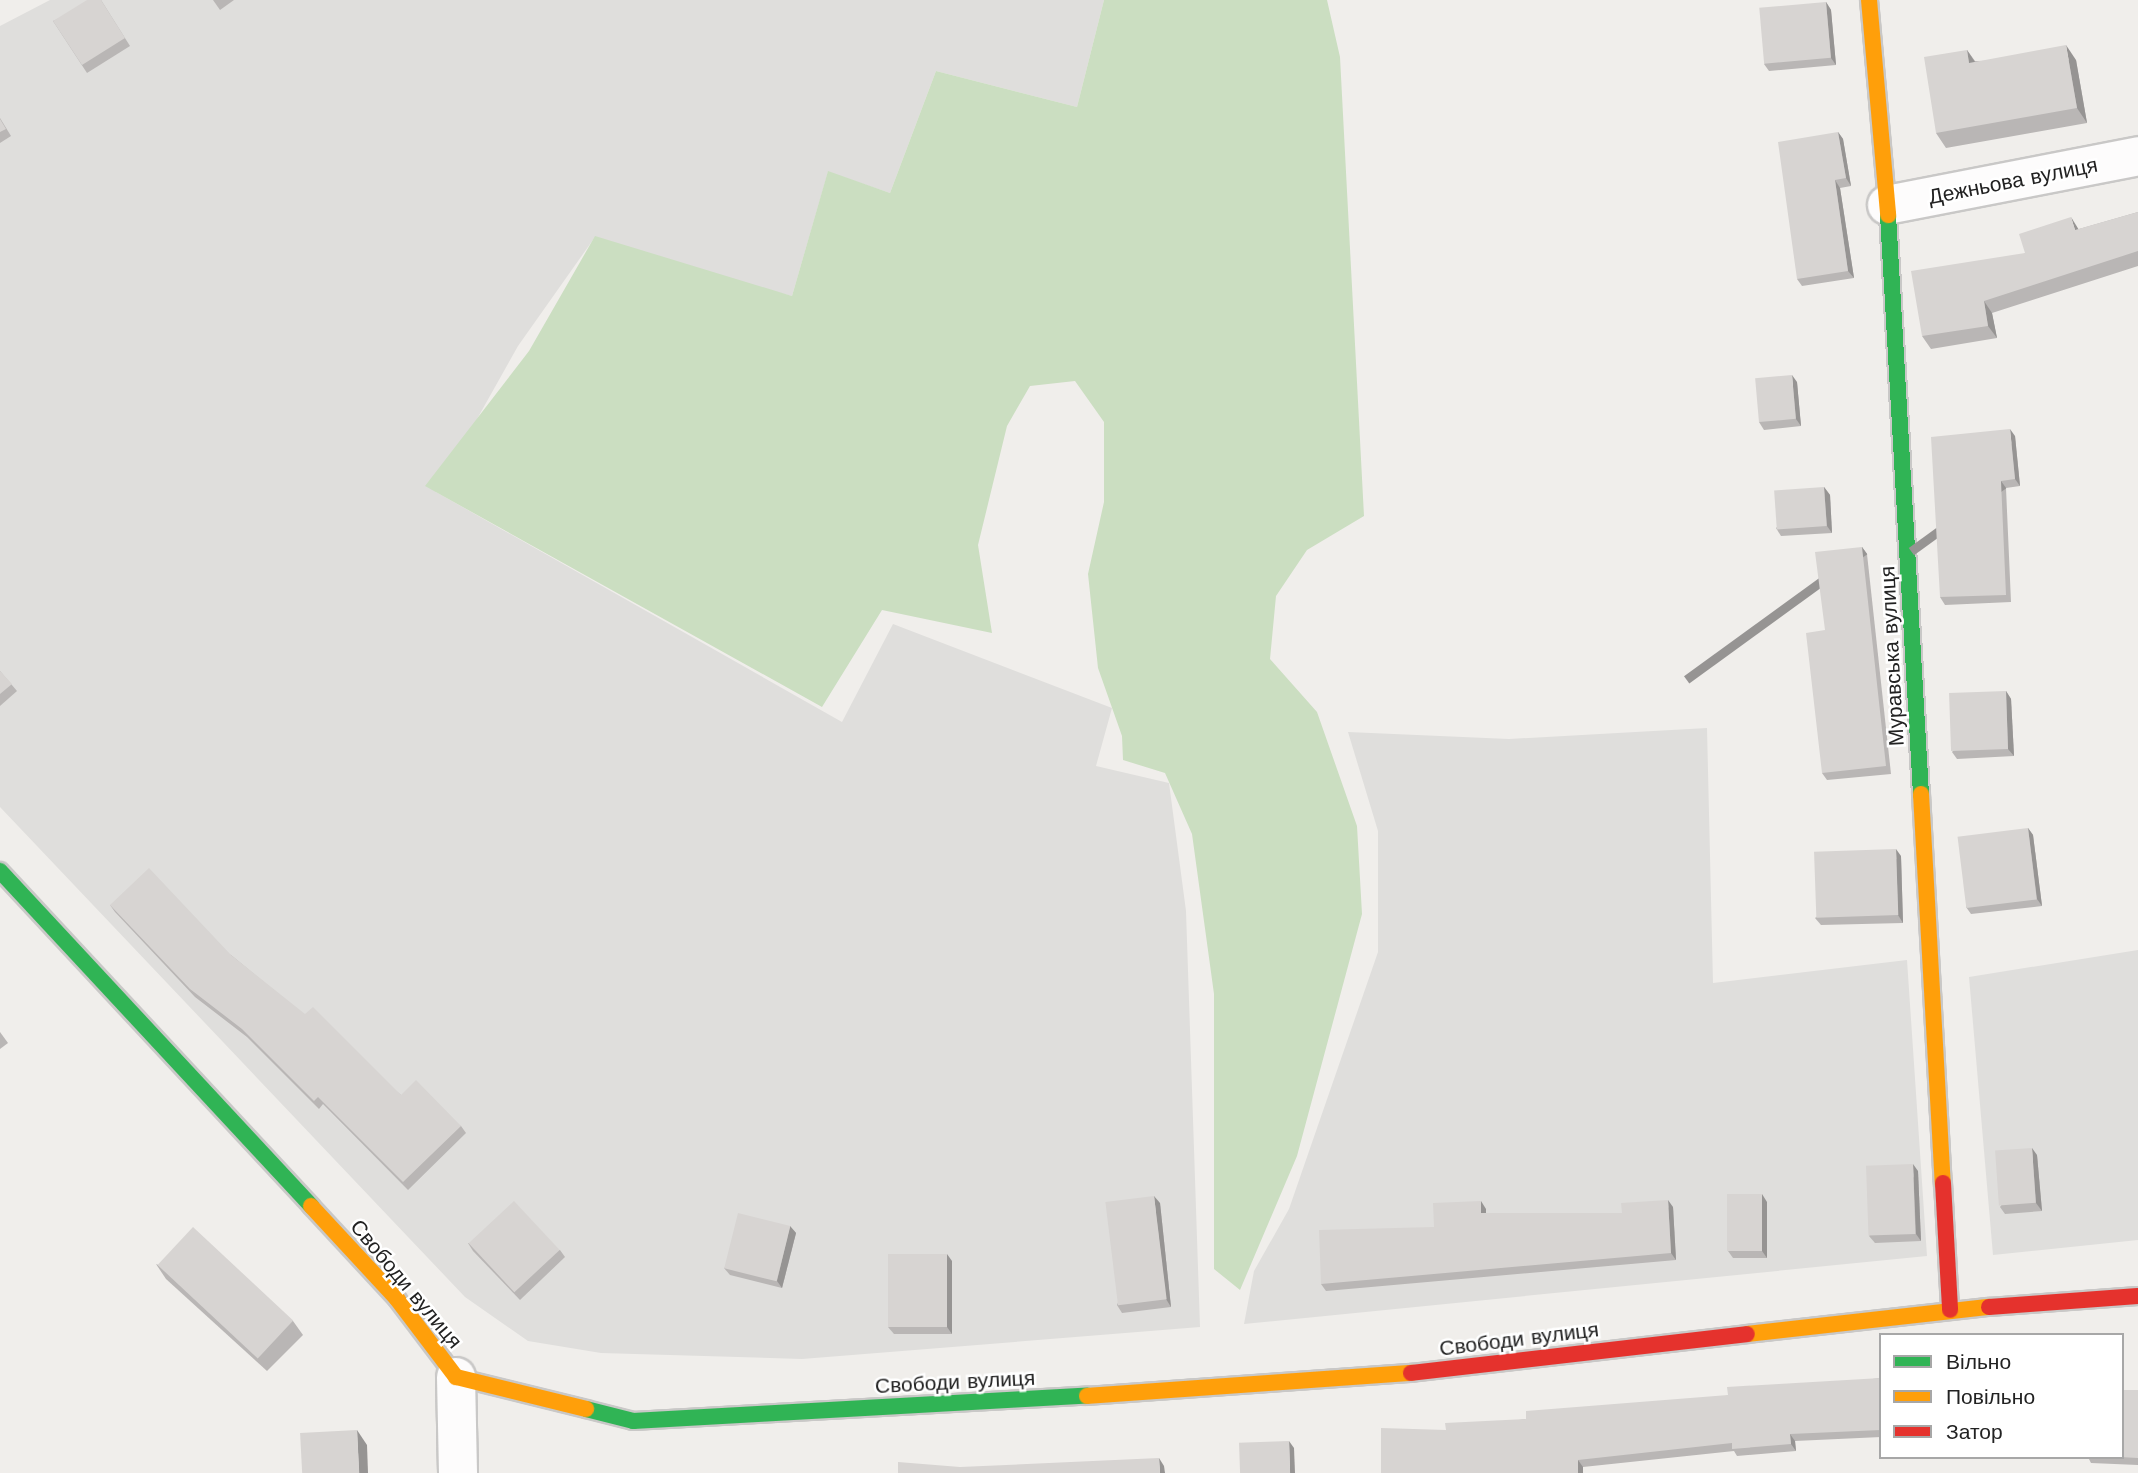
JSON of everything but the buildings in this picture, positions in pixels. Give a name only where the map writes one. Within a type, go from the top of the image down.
[{"type":"street","name":"Муравська вулиця","points":[[1869,0],[1887,205],[1950,1310]]},
{"type":"street","name":"Дежньова вулиця","points":[[1887,205],[2138,156]]},
{"type":"street","name":"Свободи вулиця","points":[[0,871],[397,1298],[456,1377],[633,1421],[1326,1383],[1950,1310],[2138,1296]]},
{"type":"street","points":[[456,1377],[458,1473]]},
{"type":"shaded area","points":[[50,0],[1104,0],[1077,107],[936,71],[890,193],[828,172],[792,296],[662,263],[595,237],[518,346],[436,492],[842,722],[893,624],[1112,708],[1096,766],[1169,783],[1186,911],[1200,1327],[802,1359],[601,1353],[528,1341],[465,1297],[0,807],[0,26]]},
{"type":"shaded area","points":[[1707,728],[1713,983],[1907,960],[1927,1256],[1244,1324],[1254,1271],[1289,1209],[1378,952],[1378,831],[1348,732],[1509,739]]},
{"type":"shaded area","points":[[2138,950],[2138,1240],[1993,1255],[1969,977]]},
{"type":"green space","points":[[1104,0],[1327,0],[1340,57],[1364,516],[1307,550],[1276,596],[1270,659],[1317,712],[1357,826],[1362,914],[1297,1156],[1240,1290],[1214,1269],[1214,994],[1192,834],[1165,773],[1123,760],[1122,736],[1098,668],[1088,574],[1104,502],[1104,422],[1075,381],[1030,386],[1007,426],[978,545],[992,633],[882,610],[822,707],[425,486],[529,351],[595,236],[792,296],[828,171],[890,193],[936,71],[1077,107]]},
{"type":"traffic: fast","points":[[1888,215],[1921,794]]},
{"type":"traffic: fast","points":[[0,871],[311,1206]]},
{"type":"traffic: fast","points":[[586,1409],[633,1421],[1087,1396]]},
{"type":"traffic: slow","points":[[1869,0],[1888,215]]},
{"type":"traffic: slow","points":[[1921,794],[1943,1183]]},
{"type":"traffic: slow","points":[[311,1206],[397,1299],[456,1377],[586,1409]]},
{"type":"traffic: slow","points":[[1747,1334],[1989,1307]]},
{"type":"traffic: slow","points":[[1087,1396],[1411,1373]]},
{"type":"traffic: jam","points":[[1943,1183],[1950,1310]]},
{"type":"traffic: jam","points":[[1989,1307],[2138,1296]]},
{"type":"traffic: jam","points":[[1411,1373],[1747,1334]]}]
